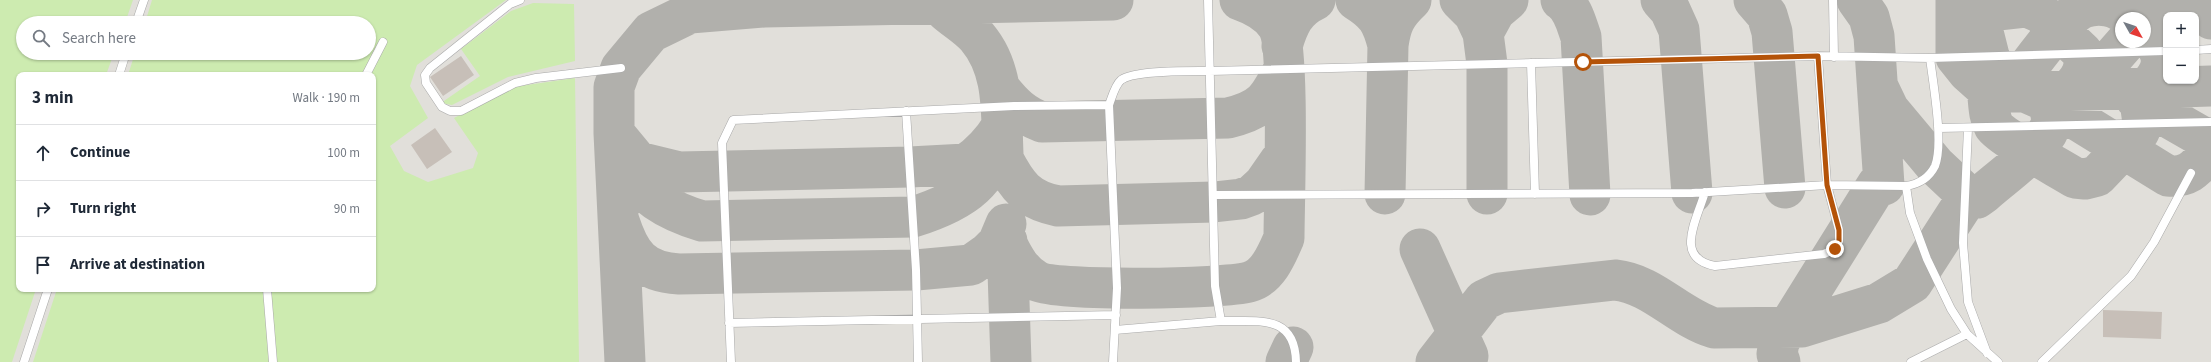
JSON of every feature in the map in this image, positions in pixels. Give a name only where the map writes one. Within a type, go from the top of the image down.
[{"type":"lane","points":[[138,16],[144,0]]},
{"type":"lane","points":[[520,0],[510,4],[430,68],[425,75],[426,83],[442,106],[450,112],[461,111],[515,83],[536,78],[621,68]]},
{"type":"lane","points":[[1208,0],[1214,195],[1215,286],[1222,321]]},
{"type":"lane","points":[[1833,0],[1834,56]]},
{"type":"lane","points":[[376,56],[383,42]]},
{"type":"lane","points":[[2199,50],[2211,49]]},
{"type":"lane","points":[[1113,362],[1116,315],[1109,105],[1114,91],[1121,80],[1133,74],[1210,70],[1818,56],[1930,58],[2163,50]]},
{"type":"lane","points":[[1705,192],[1690,243],[1694,256],[1703,264],[1715,266],[1824,254],[1835,249],[1839,241],[1839,230],[1827,185],[1818,56]]},
{"type":"lane","points":[[1214,195],[1705,192],[1827,185],[1906,186],[1917,184],[1928,176],[1935,165],[1939,128],[1930,58]]},
{"type":"lane","points":[[120,72],[124,60]]},
{"type":"lane","points":[[368,72],[374,60]]},
{"type":"lane","points":[[1531,63],[1536,194]]},
{"type":"lane","points":[[731,362],[722,143],[733,120],[1014,106],[1109,105]]},
{"type":"lane","points":[[906,111],[916,270],[918,362]]},
{"type":"lane","points":[[1939,128],[2211,122]]},
{"type":"lane","points":[[1968,128],[1963,243],[1968,302],[1987,353]]},
{"type":"lane","points":[[2042,362],[2132,276],[2151,248],[2191,173]]},
{"type":"lane","points":[[1906,186],[1910,213],[1928,259],[1951,309],[1967,334],[1998,362]]},
{"type":"lane","points":[[24,362],[47,292]]},
{"type":"lane","points":[[267,292],[273,362]]},
{"type":"lane","points":[[730,323],[1116,315]]},
{"type":"lane","points":[[1115,330],[1222,321],[1272,323],[1283,328],[1290,337],[1296,352],[1296,362]]},
{"type":"lane","points":[[1911,362],[1967,334]]},
{"type":"shaded area","points":[[0,0],[2211,0],[2211,362],[0,362]]},
{"type":"green space","points":[[0,0],[133,0],[127,16],[16,16],[16,60],[111,60],[107,72],[16,72],[16,292],[35,292],[12,362],[0,362]]},
{"type":"green space","points":[[152,0],[506,0],[417,65],[410,86],[428,118],[390,146],[404,171],[428,182],[473,168],[478,153],[454,118],[513,87],[575,78],[579,362],[33,362],[56,292],[376,292],[376,72],[129,72],[133,60],[376,60],[376,16],[147,16]]},
{"type":"green space","points":[[533,3],[574,4],[575,61],[508,77],[452,105],[441,103],[480,76],[461,49],[511,11]]},
{"type":"building","points":[[461,56],[474,75],[443,96],[430,77]]},
{"type":"building","points":[[435,128],[452,152],[427,169],[411,145]]},
{"type":"building","points":[[2103,310],[2162,312],[2161,339],[2103,337]]},
{"type":"taxiway","points":[[936,0],[945,10],[977,37],[993,63],[1000,92],[1003,154]]},
{"type":"taxiway","points":[[625,362],[614,133],[614,87],[621,68],[651,32],[690,13],[764,7],[1113,0]]},
{"type":"taxiway","points":[[1007,244],[1023,270],[1032,278],[1037,281],[1051,284],[1075,287],[1176,288],[1234,284],[1249,282],[1256,279],[1267,270],[1275,258],[1284,238],[1284,62],[1281,38],[1277,25],[1269,16],[1250,4],[1240,0]]},
{"type":"taxiway","points":[[1282,46],[1293,18],[1302,8],[1315,0]]},
{"type":"taxiway","points":[[1356,0],[1369,9],[1378,19],[1388,45],[1385,194]]},
{"type":"taxiway","points":[[1388,45],[1392,25],[1397,15],[1411,0]]},
{"type":"taxiway","points":[[1460,0],[1474,14],[1483,33],[1487,64],[1487,194]]},
{"type":"taxiway","points":[[1483,33],[1495,11],[1508,0]]},
{"type":"taxiway","points":[[1561,0],[1568,7],[1576,21],[1581,37],[1590,195]]},
{"type":"taxiway","points":[[1661,0],[1670,10],[1679,30],[1692,193]]},
{"type":"taxiway","points":[[1754,0],[1767,15],[1772,32],[1785,188]]},
{"type":"taxiway","points":[[1857,0],[1869,17],[1874,36],[1884,185]]},
{"type":"taxiway","points":[[1956,0],[1956,57],[1968,72],[1987,89],[1996,92],[2027,92],[2211,86]]},
{"type":"taxiway","points":[[1967,0],[1980,20],[1989,56],[1997,74],[2007,84],[2048,102],[2168,176],[2188,173],[2193,170],[2211,151]]},
{"type":"taxiway","points":[[2151,12],[2155,7],[2164,4],[2190,3],[2211,19]]},
{"type":"taxiway","points":[[2014,86],[2057,31],[2075,13],[2083,8],[2096,5],[2108,6],[2122,12]]},
{"type":"taxiway","points":[[1973,7],[1982,12],[2027,7],[2041,13],[2083,53],[2084,64],[2082,74],[2068,91],[2091,82],[2121,48]]},
{"type":"taxiway","points":[[2151,40],[2160,54],[2161,67],[2158,74],[2147,88],[2163,83]]},
{"type":"taxiway","points":[[1001,90],[1019,109],[1042,122],[1228,118],[1240,115],[1264,102],[1274,88],[1284,69]]},
{"type":"taxiway","points":[[1878,87],[1889,110],[1935,165],[1968,196],[1977,198],[2021,162],[2039,145],[2050,127],[2051,114],[2048,102]]},
{"type":"taxiway","points":[[1987,89],[1991,117],[1994,126],[1999,131],[2019,145],[2075,178],[2085,179],[2097,176],[2139,132],[2143,123],[2140,101]]},
{"type":"taxiway","points":[[2136,99],[2211,142]]},
{"type":"taxiway","points":[[1002,126],[998,145],[991,162],[983,175],[973,186],[961,196],[947,204],[913,217],[702,221],[681,214],[652,198],[637,182],[624,158],[614,133],[638,162],[679,172],[910,167],[966,164],[986,147],[1002,126]]},
{"type":"taxiway","points":[[1003,159],[1018,184],[1031,196],[1038,200],[1058,206],[1214,202],[1241,199],[1252,195],[1264,184],[1280,161]]},
{"type":"taxiway","points":[[1780,362],[1777,354],[1779,342],[1877,185]]},
{"type":"taxiway","points":[[1436,362],[1484,300],[1499,293],[1615,280],[1629,283],[1654,294],[1701,323],[1714,328],[1802,327],[1879,303],[1912,283],[1965,201]]},
{"type":"taxiway","points":[[619,221],[628,243],[639,260],[656,270],[666,273],[679,274],[916,270],[971,265],[988,253],[998,243],[1006,224]]},
{"type":"taxiway","points":[[1007,241],[1011,362]]},
{"type":"taxiway","points":[[1420,249],[1468,356]]},
{"type":"taxiway","points":[[1286,362],[1293,347]]},
{"type":"route","points":[[1583,62],[1818,56],[1827,185],[1839,230],[1839,241],[1835,249]]}]
